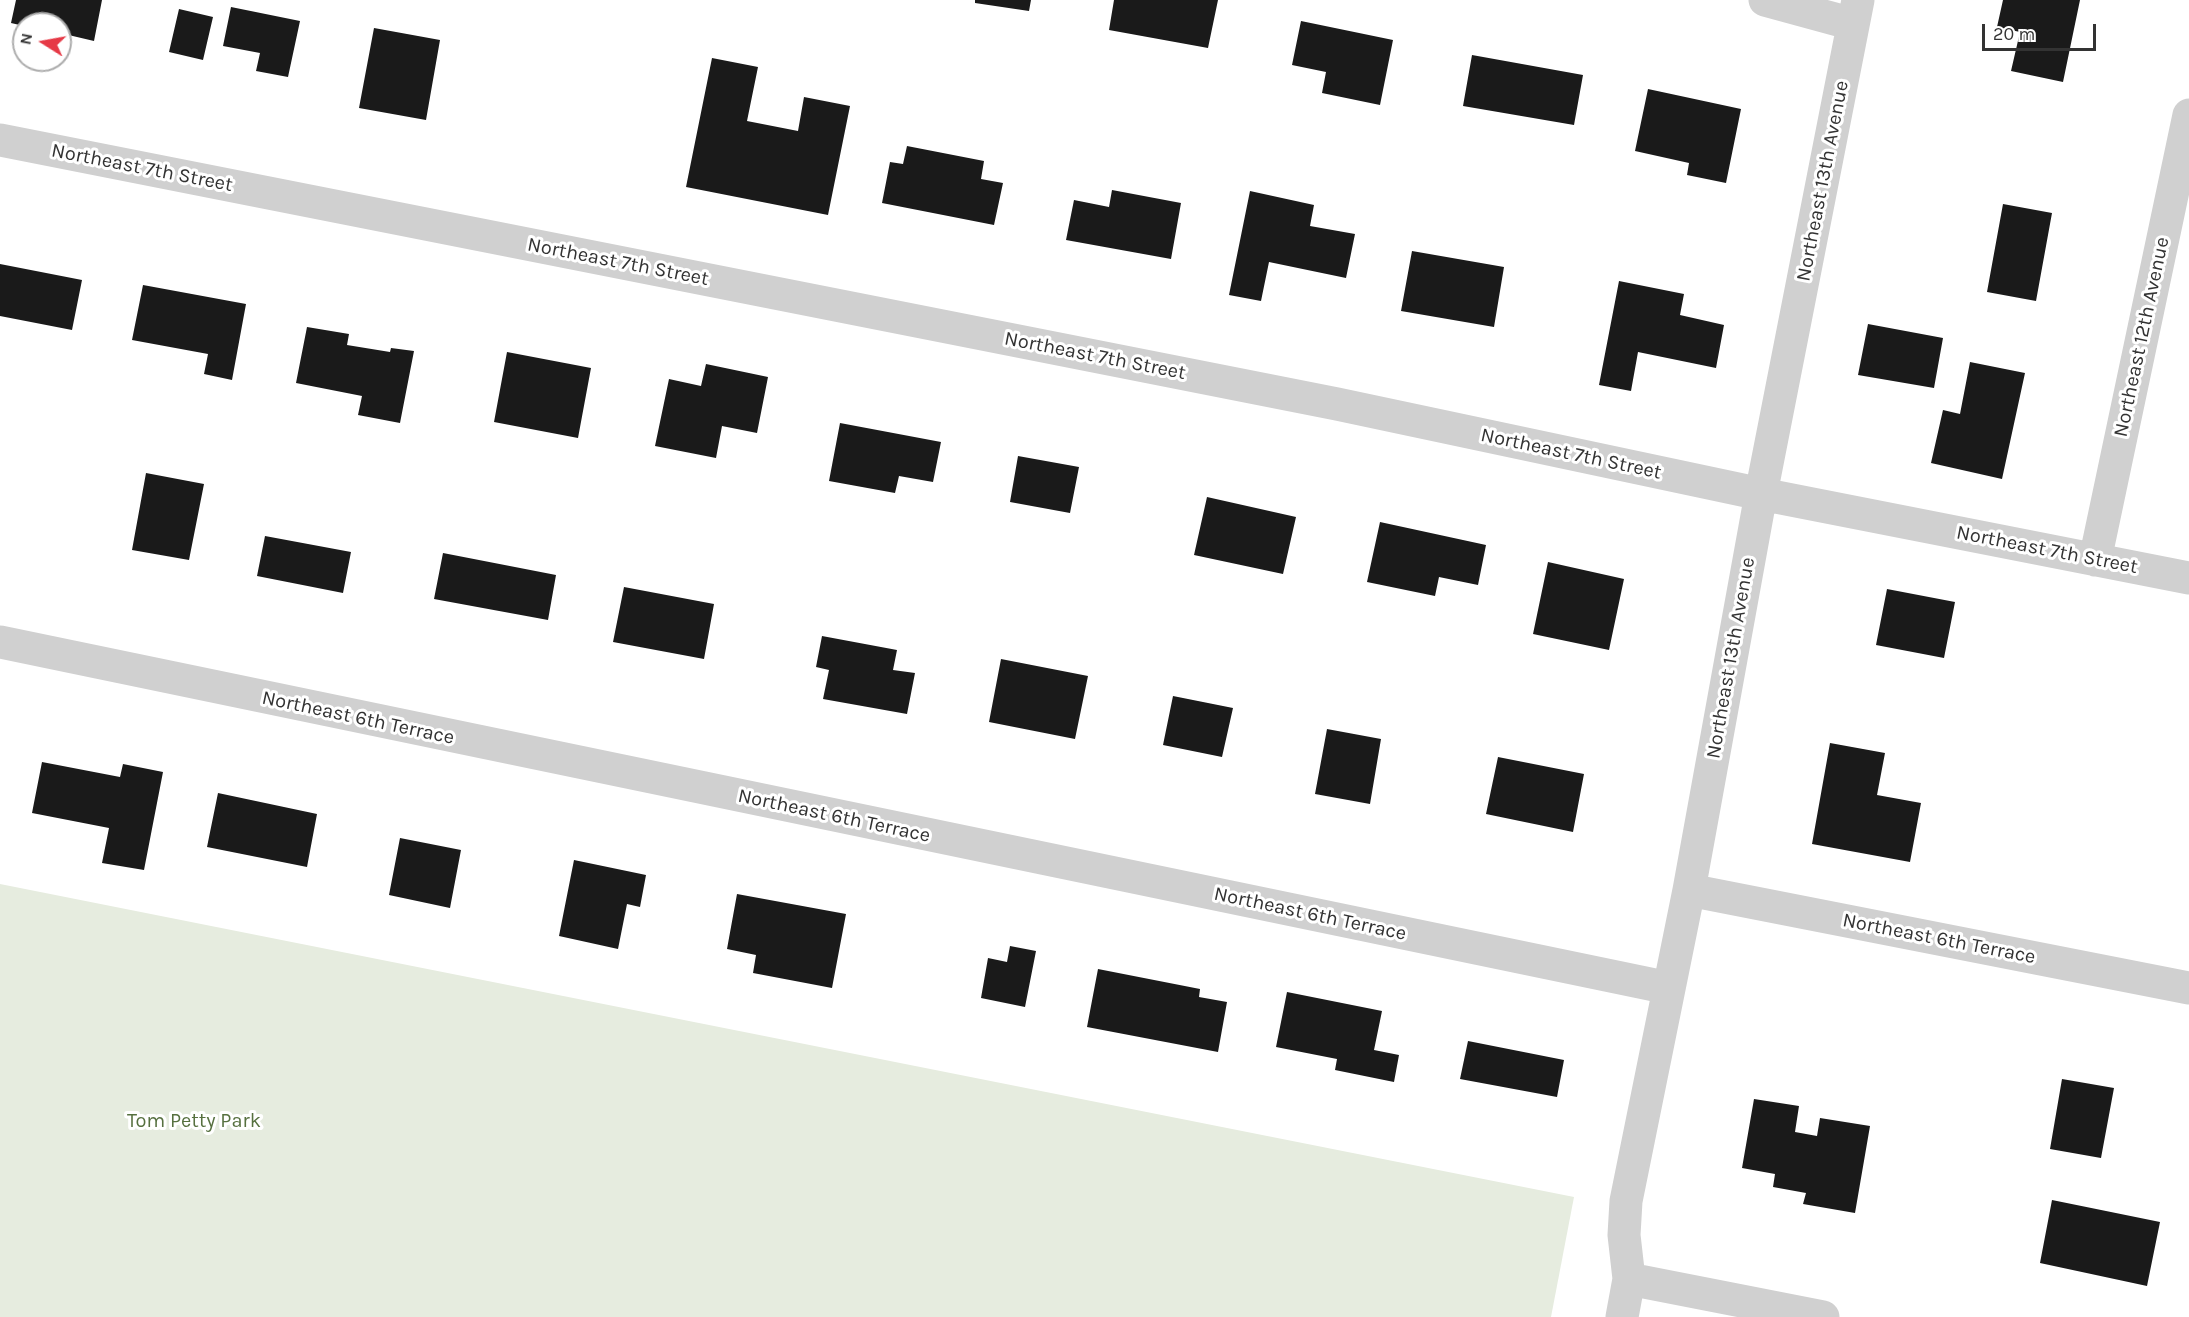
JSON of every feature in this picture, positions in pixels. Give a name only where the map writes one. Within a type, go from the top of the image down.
[{"type":"street","points":[[1765,0],[1856,12]]},
{"type":"street","name":"Northeast 13th Avenue","points":[[1622,1317],[1629,1279],[1624,1235],[1626,1201],[1689,890],[1761,494],[1856,12]]},
{"type":"street","name":"Northeast 12th Avenue","points":[[2096,560],[2183,171],[2189,115]]},
{"type":"street","name":"Northeast 7th Street","points":[[0,140],[1325,402],[1761,494],[2189,578]]},
{"type":"street","name":"Northeast 6th Terrace","points":[[0,642],[1668,988]]},
{"type":"street","name":"Northeast 6th Terrace","points":[[1689,890],[2189,988]]},
{"type":"street","points":[[1629,1279],[1823,1317]]},
{"type":"green space","name":"Tom Petty Park","points":[[0,884],[1574,1197],[1551,1317],[0,1317]]},
{"type":"building","points":[[16,0],[102,0],[94,41],[72,36],[72,12],[13,12]]},
{"type":"building","points":[[975,0],[1031,0],[1029,11],[975,3]]},
{"type":"building","points":[[1114,0],[1218,0],[1208,48],[1109,30]]},
{"type":"building","points":[[2003,0],[2080,0],[2063,82],[2011,71],[2020,32],[1997,27]]},
{"type":"building","points":[[231,7],[300,21],[288,77],[256,71],[260,53],[223,46]]},
{"type":"building","points":[[179,9],[213,17],[203,60],[169,52]]},
{"type":"building","points":[[1301,21],[1393,40],[1380,105],[1322,93],[1326,72],[1292,65]]},
{"type":"building","points":[[374,28],[440,40],[426,120],[359,108]]},
{"type":"building","points":[[1472,55],[1583,75],[1574,125],[1463,106]]},
{"type":"building","points":[[712,58],[758,67],[747,121],[798,131],[804,97],[850,106],[828,215],[686,187]]},
{"type":"building","points":[[1648,89],[1741,109],[1726,183],[1687,175],[1689,163],[1635,151]]},
{"type":"building","points":[[907,146],[984,161],[981,179],[1003,183],[994,225],[882,203],[890,162],[903,164]]},
{"type":"building","points":[[1112,190],[1181,203],[1171,259],[1066,240],[1074,200],[1109,207]]},
{"type":"building","points":[[1250,191],[1314,205],[1310,226],[1355,234],[1346,278],[1269,262],[1261,301],[1229,295]]},
{"type":"building","points":[[2003,204],[2052,213],[2036,301],[1987,292]]},
{"type":"building","points":[[1412,251],[1504,267],[1494,327],[1401,311]]},
{"type":"building","points":[[0,264],[82,280],[72,330],[0,316]]},
{"type":"building","points":[[1619,281],[1684,294],[1680,315],[1724,325],[1716,368],[1638,352],[1631,391],[1599,385]]},
{"type":"building","points":[[143,285],[246,304],[232,380],[204,374],[208,354],[132,340]]},
{"type":"building","points":[[1868,324],[1943,338],[1934,388],[1858,375]]},
{"type":"building","points":[[307,327],[349,334],[347,345],[390,352],[391,348],[414,351],[400,423],[358,415],[362,396],[296,383]]},
{"type":"building","points":[[507,352],[591,368],[578,438],[494,422]]},
{"type":"building","points":[[1970,362],[2025,373],[2002,479],[1931,463],[1943,410],[1960,414]]},
{"type":"building","points":[[706,364],[768,377],[757,433],[722,426],[716,458],[655,446],[669,379],[701,386]]},
{"type":"building","points":[[840,423],[941,442],[933,482],[899,476],[895,493],[829,481]]},
{"type":"building","points":[[1018,456],[1079,467],[1070,513],[1010,502]]},
{"type":"building","points":[[146,473],[204,484],[189,560],[132,550]]},
{"type":"building","points":[[1207,497],[1296,517],[1283,574],[1194,555]]},
{"type":"building","points":[[1380,522],[1486,545],[1478,585],[1439,577],[1435,596],[1367,582]]},
{"type":"building","points":[[265,536],[351,552],[343,593],[257,576]]},
{"type":"building","points":[[443,553],[556,575],[548,620],[434,599]]},
{"type":"building","points":[[1548,562],[1624,579],[1609,650],[1533,634]]},
{"type":"building","points":[[624,587],[714,604],[704,659],[613,642]]},
{"type":"building","points":[[1887,589],[1955,602],[1944,658],[1876,645]]},
{"type":"building","points":[[822,636],[897,650],[893,670],[915,673],[907,714],[823,699],[829,670],[816,667]]},
{"type":"building","points":[[1001,659],[1088,676],[1075,739],[989,722]]},
{"type":"building","points":[[1173,696],[1233,708],[1222,757],[1163,745]]},
{"type":"building","points":[[1327,729],[1381,739],[1370,804],[1315,794]]},
{"type":"building","points":[[1830,743],[1885,753],[1877,795],[1921,803],[1910,862],[1812,844]]},
{"type":"building","points":[[1498,757],[1584,774],[1573,832],[1486,814]]},
{"type":"building","points":[[42,762],[120,777],[123,764],[163,772],[144,870],[102,863],[109,828],[32,813]]},
{"type":"building","points":[[218,793],[317,814],[307,867],[207,847]]},
{"type":"building","points":[[400,838],[461,850],[450,908],[389,895]]},
{"type":"building","points":[[574,860],[646,875],[640,907],[627,904],[618,949],[559,936]]},
{"type":"building","points":[[737,894],[846,914],[832,988],[753,973],[756,955],[727,949]]},
{"type":"building","points":[[1010,946],[1036,951],[1025,1007],[981,998],[988,958],[1007,962]]},
{"type":"building","points":[[1098,969],[1200,989],[1199,997],[1227,1002],[1218,1052],[1087,1027]]},
{"type":"building","points":[[1287,992],[1382,1011],[1374,1050],[1399,1055],[1394,1082],[1335,1070],[1337,1059],[1276,1047]]},
{"type":"building","points":[[1468,1041],[1564,1060],[1557,1097],[1460,1079]]},
{"type":"building","points":[[2062,1079],[2114,1088],[2101,1158],[2050,1149]]},
{"type":"building","points":[[1754,1099],[1799,1106],[1795,1132],[1817,1136],[1820,1118],[1870,1126],[1855,1213],[1803,1204],[1806,1193],[1773,1187],[1775,1174],[1742,1168]]},
{"type":"building","points":[[2052,1200],[2160,1222],[2147,1286],[2040,1263]]}]
